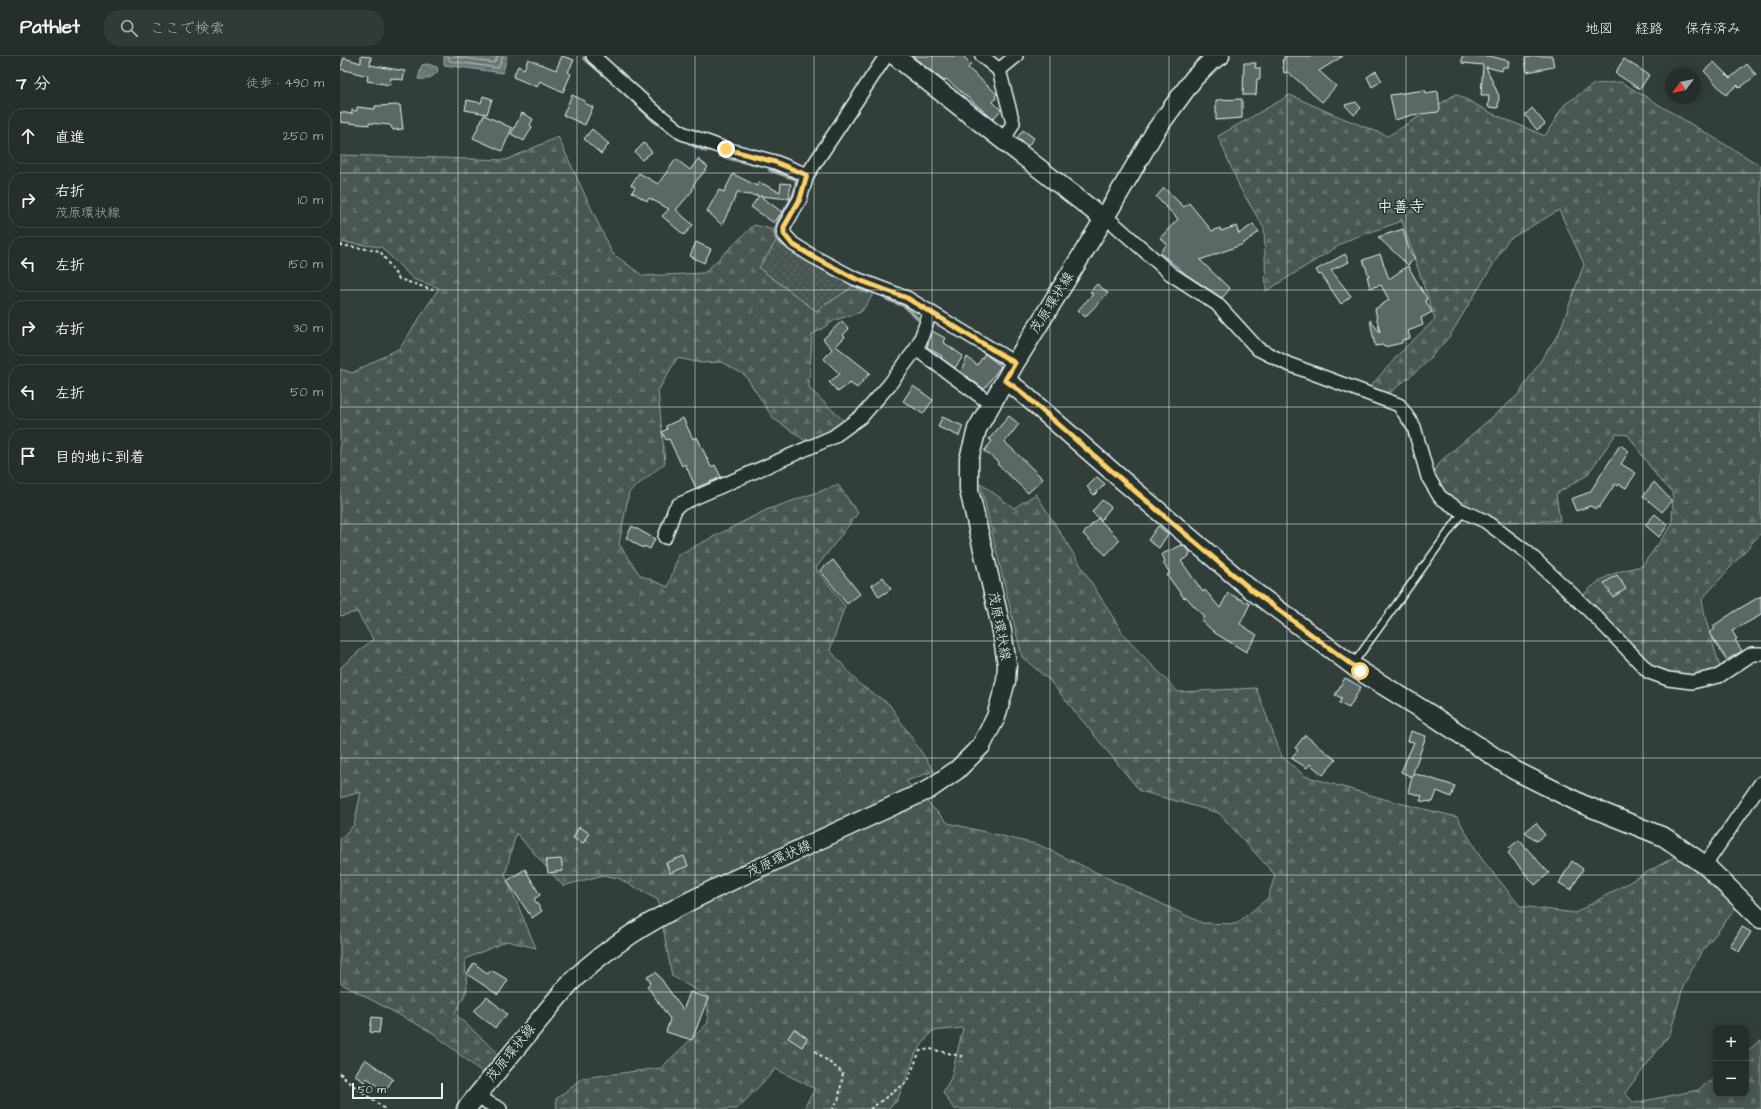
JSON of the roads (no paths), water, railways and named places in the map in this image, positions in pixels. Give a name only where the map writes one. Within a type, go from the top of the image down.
[{"type":"main road","points":[[895,56],[1003,142],[1104,219]]},
{"type":"main road","name":"茂原環状線","points":[[471,1103],[568,984],[586,966],[621,940],[712,890],[928,790],[957,770],[981,746],[996,717],[1006,681],[1007,665],[1002,631],[969,490],[969,459],[977,429],[1015,363],[1104,219],[1156,130],[1194,78],[1211,62],[1220,56]]},
{"type":"main road","points":[[1005,380],[1020,391],[1249,588],[1353,665],[1514,770],[1582,804],[1664,838],[1705,865],[1761,919]]},
{"type":"street","points":[[593,56],[682,133],[726,149],[775,162],[807,175]]},
{"type":"street","points":[[886,56],[807,175],[800,199],[784,227],[784,234],[792,244],[812,256],[854,278],[907,298],[1015,363]]},
{"type":"street","points":[[982,56],[999,70],[1013,123],[1003,142]]},
{"type":"street","points":[[999,70],[1016,56]]},
{"type":"street","points":[[1104,219],[1113,223],[1171,274],[1217,304],[1258,349],[1288,364],[1399,405],[1414,427],[1428,477],[1440,498],[1464,512],[1485,521],[1528,553],[1596,617],[1649,672],[1668,679],[1692,682],[1719,676],[1752,654],[1761,654]]},
{"type":"street","points":[[665,537],[675,509],[678,505],[833,436],[862,416],[916,349],[930,312]]},
{"type":"street","points":[[916,349],[991,404]]},
{"type":"street","points":[[1705,865],[1761,783]]},
{"type":"street","points":[[471,1103],[500,1109]]},
{"type":"lane","points":[[1353,665],[1464,512]]},
{"type":"water","points":[[444,56],[507,56],[503,73],[444,65]]},
{"type":"water","points":[[427,64],[437,67],[438,71],[429,78],[418,79],[422,65]]},
{"type":"waterway","points":[[584,58],[603,74]]},
{"type":"waterway","points":[[626,94],[653,120],[678,138]]},
{"type":"waterway","points":[[690,144],[706,151]]},
{"type":"waterway","points":[[720,156],[756,165]]},
{"type":"waterway","points":[[770,170],[796,179],[796,187],[793,195],[777,224],[776,230],[776,237],[778,241],[790,249]]},
{"type":"waterway","points":[[823,269],[868,292]]},
{"type":"waterway","points":[[887,299],[905,306],[918,319]]},
{"type":"waterway","points":[[981,350],[1000,362]]},
{"type":"district","name":"中善寺","points":[[1401,207]]}]
